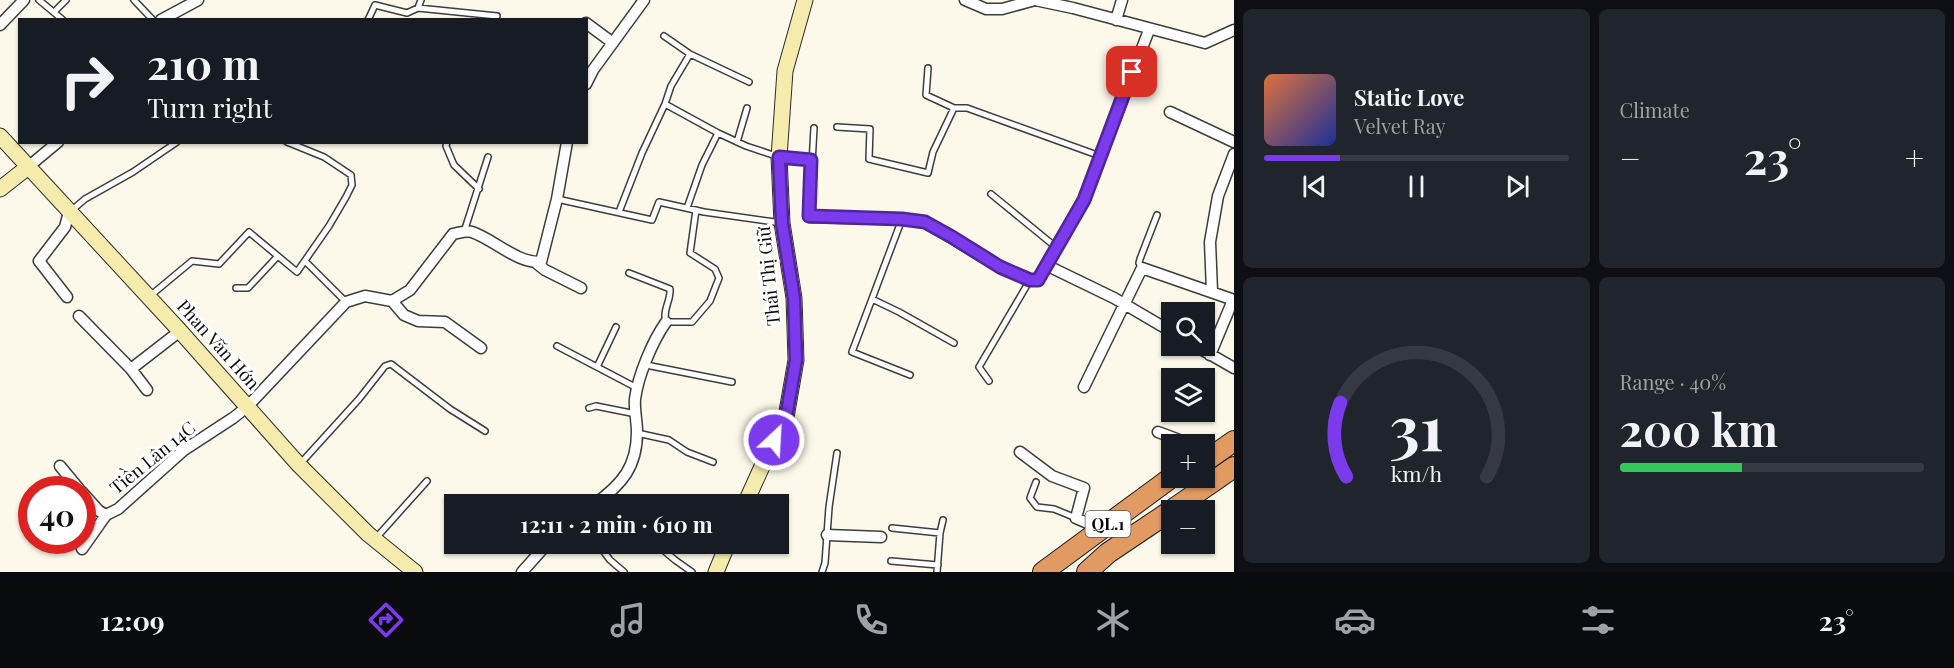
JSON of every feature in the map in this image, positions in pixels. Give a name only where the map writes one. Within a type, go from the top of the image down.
[{"type":"highway","points":[[1215,444],[1234,432]]},
{"type":"highway","points":[[1215,448],[1234,441]]},
{"type":"highway","name":"QL.1","points":[[1186,500],[1234,467]]},
{"type":"highway","points":[[1201,500],[1234,477]]},
{"type":"highway","name":"QL.1","points":[[1043,572],[1161,485]]},
{"type":"highway","name":"QL.1","points":[[1057,572],[1097,539],[1169,488]]},
{"type":"highway","name":"QL.1","points":[[1095,571],[1108,553],[1161,517]]},
{"type":"highway","name":"QL.1","points":[[1095,571],[1161,529]]},
{"type":"main road","name":"Thái Thị Giữ","points":[[750,494],[774,440],[785,423],[796,360],[794,298],[782,223],[779,157],[785,71],[805,0]]},
{"type":"main road","name":"Phan Văn Hớn","points":[[0,136],[180,331],[299,465],[375,540],[415,572]]},
{"type":"main road","points":[[0,189],[28,167]]},
{"type":"main road","points":[[716,572],[723,554]]},
{"type":"street","points":[[0,25],[24,0]]},
{"type":"street","points":[[165,18],[198,0]]},
{"type":"street","points":[[588,80],[644,0]]},
{"type":"street","points":[[965,0],[986,9],[1002,9],[1035,0],[1048,1],[1205,44],[1234,30]]},
{"type":"street","points":[[1116,20],[1122,0]]},
{"type":"street","points":[[588,24],[613,43]]},
{"type":"street","points":[[809,216],[902,219],[925,222],[1000,267],[1030,280],[1038,280],[1084,200],[1149,30]]},
{"type":"street","points":[[1170,112],[1234,142]]},
{"type":"street","points":[[28,167],[56,144]]},
{"type":"street","points":[[535,262],[542,262],[557,199],[567,144]]},
{"type":"street","points":[[1212,291],[1210,242],[1218,196],[1234,154]]},
{"type":"street","points":[[67,297],[39,261],[64,227],[69,212]]},
{"type":"street","points":[[392,301],[410,290],[453,234],[470,231],[514,254],[535,262],[544,270],[581,288]]},
{"type":"street","points":[[1048,266],[1124,303],[1161,325]]},
{"type":"street","points":[[1084,387],[1142,268],[1233,300],[1215,343]]},
{"type":"street","points":[[346,302],[365,296],[392,301],[404,315],[418,321],[445,322],[481,348]]},
{"type":"street","name":"Tiền Lân 14C","points":[[96,508],[106,515],[118,509],[184,450],[233,418],[346,302]]},
{"type":"street","points":[[78,316],[131,369],[147,390]]},
{"type":"street","points":[[611,494],[623,481],[633,461],[638,433],[634,403],[637,388],[666,322]]},
{"type":"street","points":[[131,369],[180,331]]},
{"type":"street","points":[[1212,356],[1234,368]]},
{"type":"street","points":[[1158,432],[1162,434]]},
{"type":"street","points":[[1020,452],[1052,476],[1084,488],[1076,518],[1101,529]]},
{"type":"street","points":[[60,466],[69,476]]},
{"type":"street","points":[[96,529],[106,515]]},
{"type":"street","points":[[827,535],[881,537]]},
{"type":"street","points":[[522,572],[538,554]]},
{"type":"lane","points":[[39,0],[61,18]]},
{"type":"lane","points":[[55,12],[66,0]]},
{"type":"lane","points":[[134,0],[151,18]]},
{"type":"lane","points":[[368,0],[407,13],[418,8],[497,16]]},
{"type":"lane","points":[[418,8],[421,0]]},
{"type":"lane","points":[[369,18],[375,4]]},
{"type":"lane","points":[[664,36],[690,54],[749,82]]},
{"type":"lane","points":[[619,212],[671,86],[690,54]]},
{"type":"lane","points":[[928,68],[926,95],[954,108],[967,108],[1100,156]]},
{"type":"lane","points":[[665,104],[737,142],[779,157],[811,160]]},
{"type":"lane","points":[[737,142],[747,108]]},
{"type":"lane","points":[[837,127],[870,129],[869,159],[928,173],[933,152],[954,108]]},
{"type":"lane","points":[[809,216],[813,128]]},
{"type":"lane","points":[[687,208],[702,165],[718,133]]},
{"type":"lane","points":[[69,212],[85,199],[133,172],[174,144]]},
{"type":"lane","points":[[148,297],[192,261],[219,264],[249,232],[297,272],[329,226],[352,184],[351,176],[324,157],[292,144]]},
{"type":"lane","points":[[446,144],[454,165],[479,189]]},
{"type":"lane","points":[[464,232],[488,157]]},
{"type":"lane","points":[[991,194],[1057,249]]},
{"type":"lane","points":[[557,199],[652,220],[659,202],[782,223]]},
{"type":"lane","points":[[629,273],[670,289],[663,315],[666,322],[692,322],[710,301],[719,278],[715,269],[690,253],[696,210]]},
{"type":"lane","points":[[1142,268],[1139,263],[1140,259],[1157,215]]},
{"type":"lane","points":[[902,219],[852,352],[910,375]]},
{"type":"lane","points":[[236,288],[248,288],[277,257]]},
{"type":"lane","points":[[305,261],[346,302]]},
{"type":"lane","points":[[989,381],[979,367],[1030,280]]},
{"type":"lane","points":[[872,299],[900,312],[954,344]]},
{"type":"lane","points":[[597,367],[616,327]]},
{"type":"lane","points":[[557,346],[637,388]]},
{"type":"lane","points":[[299,465],[359,399],[385,366],[392,364],[450,409],[485,431]]},
{"type":"lane","points":[[646,365],[732,382]]},
{"type":"lane","points":[[589,408],[596,406],[636,414]]},
{"type":"lane","points":[[638,433],[669,440],[687,452],[713,462]]},
{"type":"lane","points":[[822,572],[837,453]]},
{"type":"lane","points":[[375,540],[427,481]]},
{"type":"lane","points":[[1036,482],[1030,498],[1037,507],[1054,509],[1076,518]]},
{"type":"lane","points":[[937,572],[943,520]]},
{"type":"lane","points":[[892,528],[940,534]]},
{"type":"lane","points":[[606,554],[624,572]]},
{"type":"lane","points":[[668,554],[692,572]]},
{"type":"lane","points":[[891,561],[938,565]]},
{"type":"route","points":[[774,440],[785,423],[796,360],[794,298],[782,223],[779,157],[811,160],[809,216],[902,219],[925,222],[1000,267],[1030,280],[1038,280],[1084,200],[1132,72]]}]
